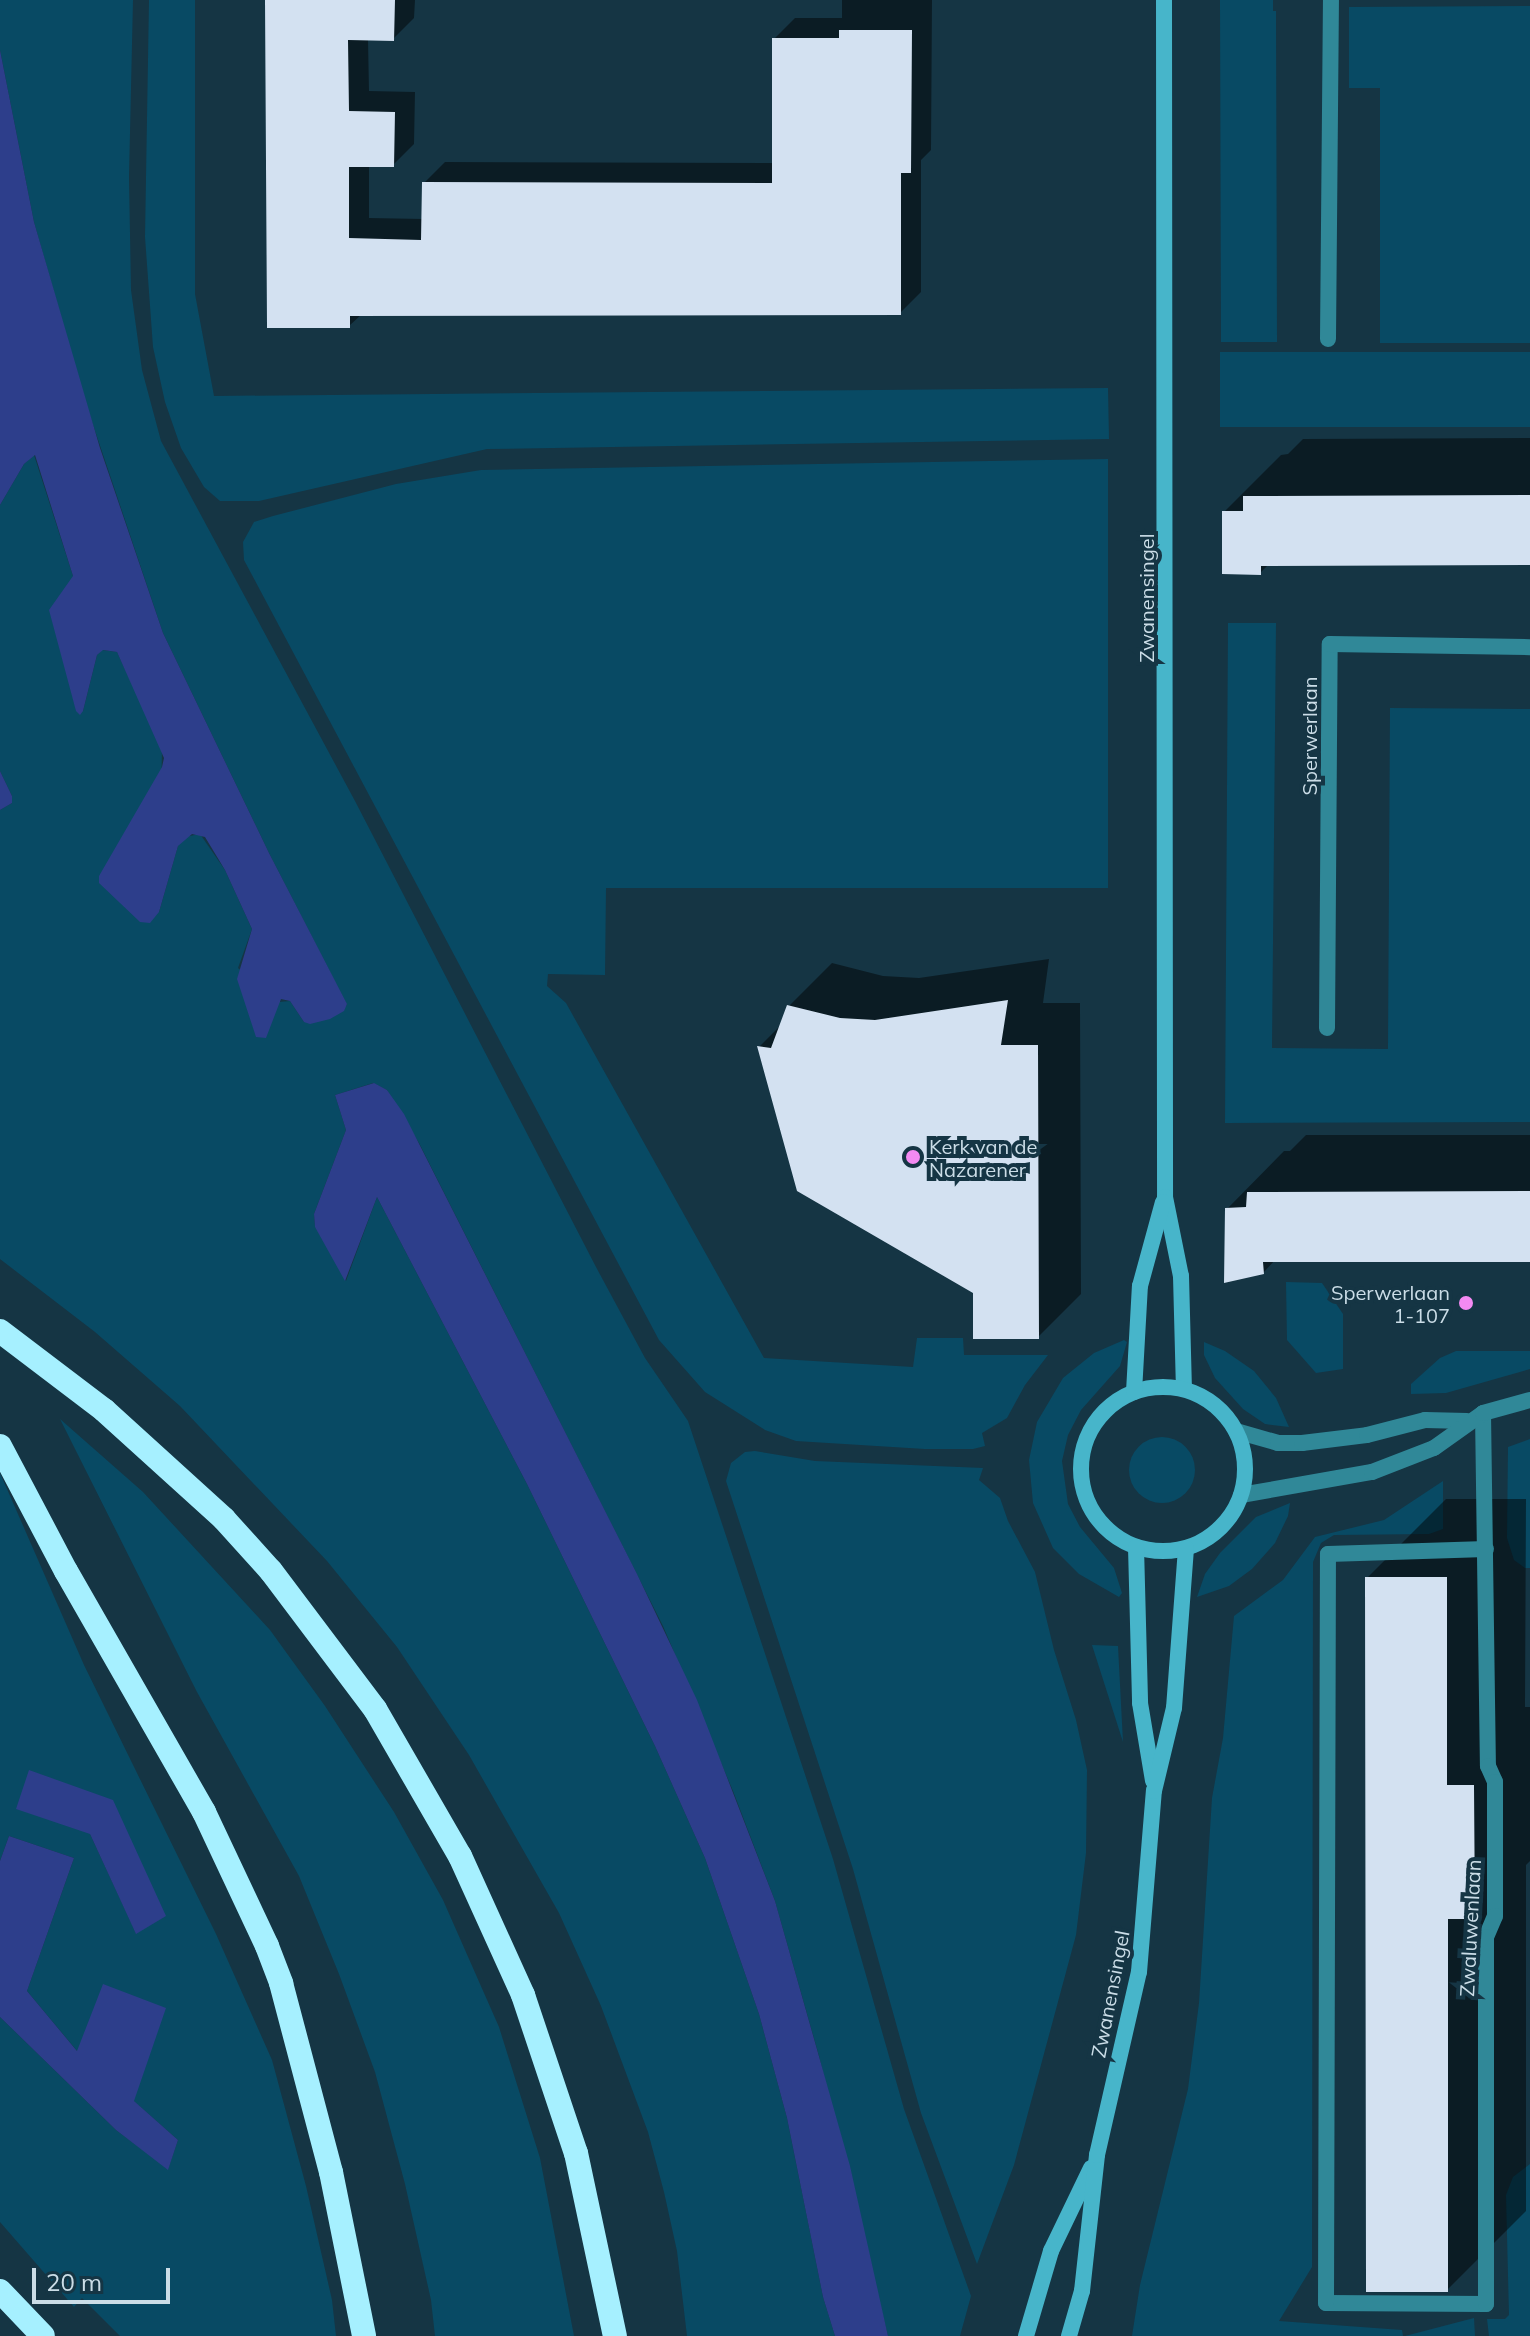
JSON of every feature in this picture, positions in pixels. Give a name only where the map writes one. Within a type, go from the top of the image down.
[{"type":"highway","points":[[0,1331],[164,1461],[224,1519],[271,1571],[324,1639],[390,1734],[460,1856],[494,1925],[539,2038],[576,2153],[615,2336]]},
{"type":"highway","points":[[0,1446],[66,1571],[204,1812],[267,1946],[281,1983],[331,2172],[364,2336]]},
{"type":"highway","points":[[0,2291],[43,2336]]},
{"type":"street","name":"Zwanensingel","points":[[1164,0],[1165,1197],[1181,1276],[1184,1389]]},
{"type":"street","points":[[1328,339],[1331,0]]},
{"type":"street","name":"Sperwerlaan","points":[[1327,1028],[1330,644],[1530,647]]},
{"type":"street","name":"Zwanensingel","points":[[1134,1392],[1140,1286],[1165,1197]]},
{"type":"street","points":[[1159,1387],[1184,1389],[1215,1404],[1236,1431],[1244,1451],[1246,1473],[1241,1495],[1220,1528],[1186,1548],[1161,1552],[1136,1547],[1123,1541],[1101,1523],[1086,1498],[1081,1470],[1086,1442],[1100,1417],[1134,1392],[1159,1387]]},
{"type":"street","points":[[1241,1495],[1372,1472],[1434,1448],[1467,1421],[1483,1413],[1530,1400]]},
{"type":"street","name":"Zwaluwenlaan","points":[[1483,1413],[1486,1549],[1488,1766],[1495,1782],[1495,1916],[1486,1937],[1486,2304],[1326,2303],[1328,1554],[1486,1549]]},
{"type":"street","points":[[1236,1431],[1278,1443],[1302,1443],[1367,1435],[1425,1420],[1467,1421]]},
{"type":"street","name":"Zwanensingel","points":[[1136,1547],[1140,1703],[1154,1791]]},
{"type":"street","name":"Zwanensingel","points":[[1069,2336],[1082,2291],[1097,2155],[1139,1972],[1154,1791],[1174,1708],[1186,1548]]},
{"type":"street","name":"Zwanensingel","points":[[1026,2336],[1051,2251],[1097,2155]]},
{"type":"shaded area","points":[[0,0],[133,0],[129,177],[131,290],[142,370],[161,441],[355,801],[596,1267],[645,1358],[688,1421],[833,1859],[904,2109],[971,2296],[960,2336],[888,2336],[819,2056],[775,1901],[733,1791],[663,1626],[419,1143],[387,1090],[373,1083],[335,1095],[346,1130],[314,1214],[315,1226],[346,1281],[377,1197],[527,1484],[655,1746],[705,1858],[759,2014],[787,2118],[823,2297],[835,2336],[687,2336],[677,2251],[664,2192],[648,2132],[601,2006],[559,1913],[469,1755],[397,1647],[327,1561],[180,1406],[95,1332],[0,1259],[0,810],[12,803],[12,796],[0,771],[0,505],[24,464],[34,455],[73,576],[83,711],[97,655],[102,650],[117,652],[162,749],[159,912],[178,846],[184,837],[200,834],[225,870],[252,929],[238,968],[279,1002],[290,1001],[304,1022],[347,1005],[269,853],[163,633],[85,401],[34,222],[0,50]]},
{"type":"shaded area","points":[[149,0],[195,0],[195,294],[214,396],[1108,388],[1109,439],[487,449],[259,501],[220,501],[204,487],[181,448],[165,402],[153,347],[145,237]]},
{"type":"shaded area","points":[[1220,0],[1273,0],[1273,11],[1276,11],[1277,342],[1221,342]]},
{"type":"shaded area","points":[[1530,6],[1530,343],[1380,343],[1380,88],[1349,88],[1349,7]]},
{"type":"shaded area","points":[[1220,352],[1530,352],[1530,427],[1220,427]]},
{"type":"shaded area","points":[[1108,459],[1108,888],[606,888],[605,975],[548,974],[547,986],[566,1003],[764,1358],[913,1367],[917,1338],[963,1338],[964,1355],[1048,1355],[1025,1385],[1007,1418],[982,1433],[985,1446],[925,1449],[796,1441],[765,1430],[705,1392],[659,1340],[244,560],[243,542],[254,522],[273,516],[396,484],[481,470]]},
{"type":"shaded area","points":[[1228,623],[1276,623],[1272,1048],[1388,1049],[1390,708],[1530,709],[1530,1122],[1225,1123]]},
{"type":"shaded area","points":[[1286,1282],[1322,1283],[1343,1314],[1343,1369],[1316,1373],[1287,1340]]},
{"type":"shaded area","points":[[1124,1340],[1127,1342],[1120,1366],[1081,1410],[1068,1435],[1062,1461],[1068,1504],[1080,1527],[1114,1568],[1122,1593],[1119,1597],[1079,1574],[1053,1548],[1033,1503],[1029,1460],[1037,1422],[1063,1378],[1094,1353]]},
{"type":"shaded area","points":[[1204,1342],[1225,1351],[1254,1371],[1276,1398],[1289,1427],[1265,1424],[1243,1409],[1215,1378],[1204,1355]]},
{"type":"shaded area","points":[[1456,1351],[1530,1351],[1530,1369],[1446,1393],[1411,1394],[1411,1384],[1440,1358]]},
{"type":"shaded area","points":[[60,1419],[143,1492],[270,1630],[325,1706],[394,1812],[443,1900],[499,2027],[540,2158],[574,2336],[435,2336],[431,2300],[405,2184],[375,2072],[299,1876],[197,1692]]},
{"type":"shaded area","points":[[1168,1437],[1186,1446],[1193,1457],[1193,1483],[1186,1494],[1175,1501],[1156,1503],[1138,1494],[1131,1483],[1129,1464],[1138,1446],[1149,1439]]},
{"type":"shaded area","points":[[1530,1439],[1530,1568],[1525,1568],[1514,1560],[1507,1538],[1508,1447]]},
{"type":"shaded area","points":[[745,1452],[815,1461],[983,1468],[979,1480],[1000,1498],[1008,1521],[1035,1572],[1054,1650],[1076,1720],[1087,1770],[1086,1853],[1076,1935],[1014,2165],[977,2264],[921,2113],[853,1869],[726,1481],[731,1463]]},
{"type":"shaded area","points":[[0,1473],[84,1665],[216,1934],[272,2060],[306,2186],[332,2300],[336,2336],[120,2336],[82,2298],[74,2307],[0,2222],[0,2017],[116,2130],[168,2169],[178,2140],[78,2052],[27,1991],[74,1858],[9,1836],[0,1861]],"holes":[[[90,1834],[165,1916],[136,1933]]]},
{"type":"shaded area","points":[[1443,1481],[1443,1529],[1429,1534],[1334,1535],[1321,1543],[1313,1562],[1312,2267],[1279,2321],[1402,2330],[1403,2336],[1132,2336],[1140,2285],[1188,2089],[1199,2003],[1212,1798],[1223,1738],[1234,1616],[1283,1580],[1315,1537],[1384,1520]]},
{"type":"shaded area","points":[[1290,1503],[1288,1516],[1275,1543],[1252,1569],[1229,1586],[1197,1597],[1205,1574],[1220,1553],[1256,1517]]},
{"type":"shaded area","points":[[1092,1645],[1118,1646],[1123,1742]]},
{"type":"shaded area","points":[[1530,2164],[1530,2336],[1489,2336],[1487,2319],[1505,2319],[1509,2315],[1506,2195],[1513,2177]]},
{"type":"shaded area","points":[[1474,2318],[1475,2336],[1405,2336]]},
{"type":"water","points":[[0,50],[34,222],[100,448],[163,633],[269,853],[347,1004],[344,1011],[330,1019],[310,1024],[304,1022],[290,1001],[281,999],[266,1038],[256,1037],[237,979],[252,929],[225,870],[205,837],[192,834],[178,846],[159,912],[150,923],[140,922],[99,883],[99,876],[162,767],[164,758],[117,652],[103,650],[97,655],[83,711],[80,715],[76,711],[49,610],[73,576],[35,455],[24,464],[0,505]]},
{"type":"water","points":[[0,771],[12,796],[12,803],[0,810]]},
{"type":"water","points":[[374,1083],[387,1090],[404,1114],[637,1574],[697,1700],[775,1901],[850,2166],[888,2336],[835,2336],[823,2297],[787,2118],[759,2014],[705,1858],[655,1746],[527,1484],[377,1197],[345,1281],[315,1227],[314,1214],[346,1130],[335,1095]]},
{"type":"water","points":[[29,1770],[113,1800],[166,1916],[136,1934],[90,1834],[16,1809]]},
{"type":"water","points":[[9,1836],[74,1858],[27,1991],[77,2051],[103,1984],[166,2008],[134,2101],[178,2140],[168,2170],[116,2130],[0,2017],[0,1861]]},
{"type":"building","points":[[265,0],[395,0],[394,41],[348,40],[349,111],[395,112],[394,167],[349,167],[349,238],[421,240],[422,182],[772,183],[772,38],[839,38],[839,30],[912,30],[911,173],[901,173],[901,315],[350,316],[350,328],[267,328]]},
{"type":"building","points":[[1530,495],[1530,565],[1261,566],[1261,575],[1222,574],[1222,511],[1243,511],[1243,496]]},
{"type":"building","name":"Kerk van de Nazarener","points":[[1008,1000],[1001,1045],[1038,1045],[1039,1339],[973,1339],[973,1293],[797,1191],[757,1046],[771,1048],[787,1005],[840,1018],[875,1020]]},
{"type":"building","points":[[1530,1191],[1530,1262],[1263,1262],[1264,1274],[1224,1283],[1225,1208],[1246,1207],[1247,1192]]},
{"type":"building","points":[[1365,1577],[1447,1577],[1447,1785],[1474,1785],[1475,1919],[1448,1919],[1448,2292],[1366,2292]]},
{"type":"place","name":"Kerk van de Nazarener","points":[[913,1157]]},
{"type":"place","name":"Sperwerlaan 1-107","points":[[1466,1303]]}]
